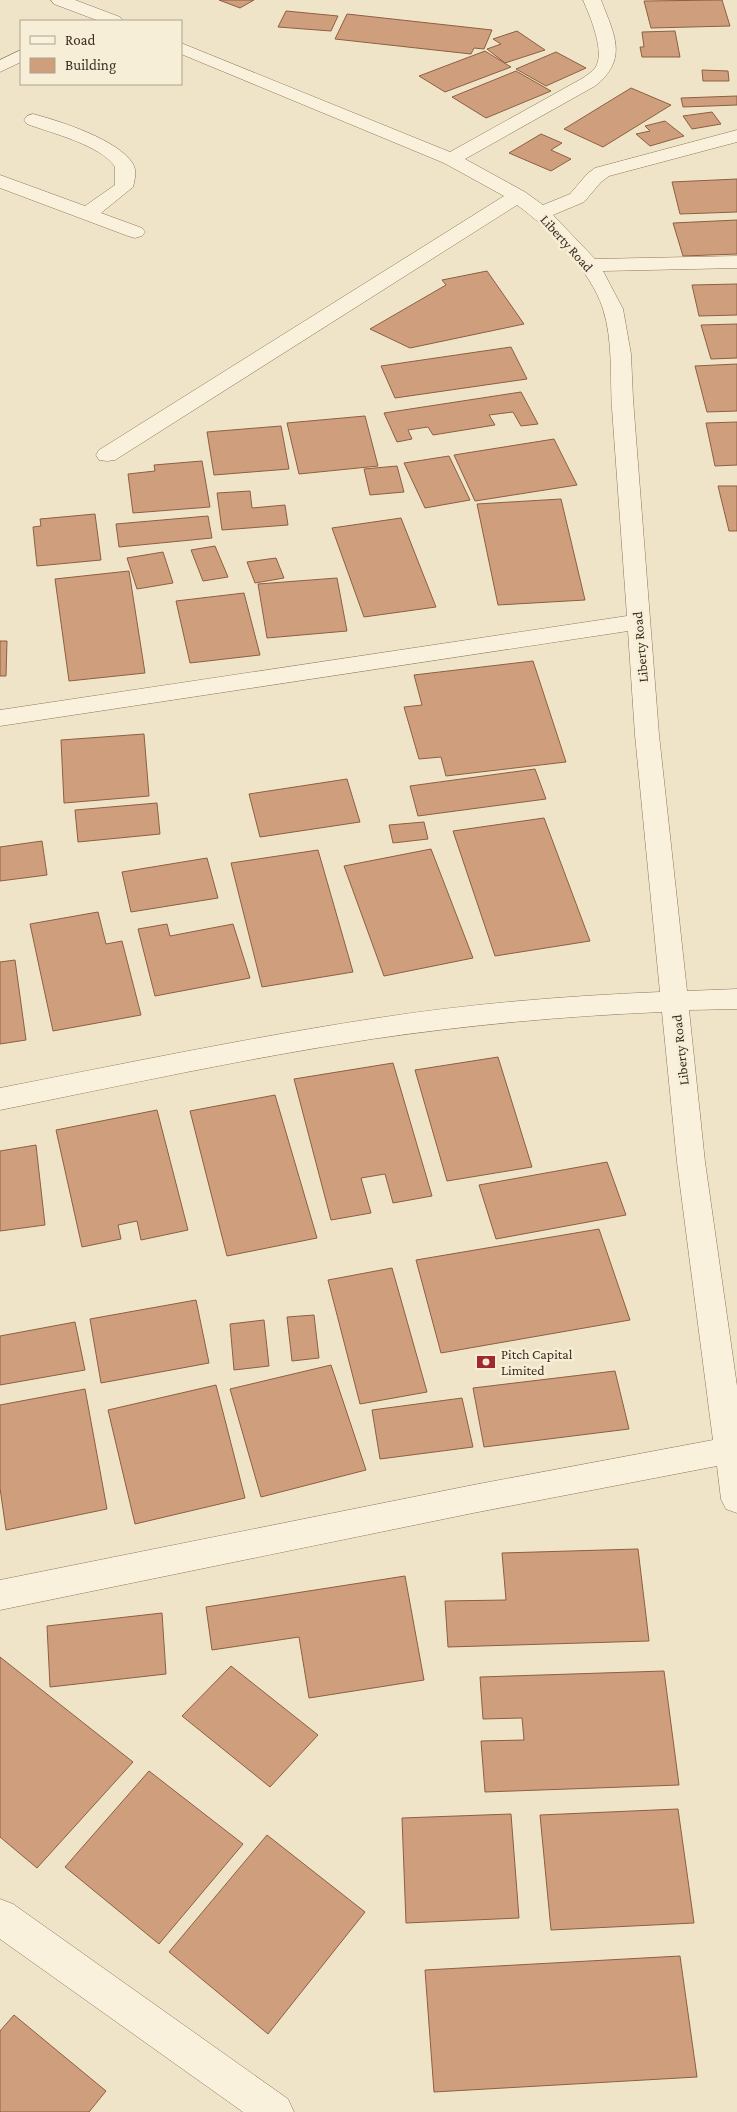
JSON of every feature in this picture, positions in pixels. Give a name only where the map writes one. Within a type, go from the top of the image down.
[{"type":"street","points":[[60,0],[86,17],[107,20]]},
{"type":"street","points":[[451,159],[589,82],[605,68],[605,37],[592,0]]},
{"type":"street","name":"Liberty Road","points":[[182,48],[451,159],[518,196],[542,213],[590,265],[613,309],[622,354],[622,399],[647,735],[691,1162],[737,1499]]},
{"type":"street","points":[[0,67],[20,55]]},
{"type":"street","points":[[33,120],[102,148],[122,162],[127,173],[124,187],[88,213]]},
{"type":"street","points":[[542,213],[577,198],[594,178],[602,172],[737,136]]},
{"type":"street","points":[[0,181],[136,232]]},
{"type":"street","points":[[107,455],[518,196]]},
{"type":"street","points":[[590,265],[737,262]]},
{"type":"street","points":[[0,718],[638,622]]},
{"type":"street","points":[[0,1099],[262,1048],[372,1029],[492,1013],[675,1000],[737,999]]},
{"type":"street","points":[[0,1595],[473,1499],[731,1450]]},
{"type":"street","points":[[0,1917],[275,2112]]},
{"type":"building","points":[[219,0],[254,0],[240,8]]},
{"type":"building","points":[[722,0],[730,26],[651,28],[644,1]]},
{"type":"building","points":[[286,11],[338,16],[331,31],[278,27]]},
{"type":"building","points":[[347,14],[492,30],[484,49],[474,48],[471,54],[335,39]]},
{"type":"building","points":[[517,31],[545,50],[505,63],[487,49],[501,44],[493,39]]},
{"type":"building","points":[[675,31],[680,57],[642,57],[640,47],[644,47],[642,32]]},
{"type":"building","points":[[485,51],[511,67],[445,92],[419,76]]},
{"type":"building","points":[[556,52],[586,68],[546,86],[516,69]]},
{"type":"building","points":[[702,70],[728,71],[729,81],[703,81]]},
{"type":"building","points":[[516,71],[551,91],[486,118],[452,97]]},
{"type":"building","points":[[631,88],[671,105],[603,147],[564,129]]},
{"type":"building","points":[[737,96],[737,105],[683,107],[681,98]]},
{"type":"building","points":[[712,112],[721,124],[692,129],[683,116]]},
{"type":"building","points":[[665,121],[684,136],[650,146],[636,134],[650,131],[645,126]]},
{"type":"building","points":[[541,134],[562,143],[551,150],[571,159],[551,171],[509,153]]},
{"type":"building","points":[[737,179],[737,212],[680,214],[672,182]]},
{"type":"building","points":[[737,220],[737,254],[683,256],[673,223]]},
{"type":"building","points":[[487,271],[524,324],[410,348],[370,329],[446,285],[442,280]]},
{"type":"building","points":[[737,284],[737,315],[699,316],[692,285]]},
{"type":"building","points":[[737,324],[737,358],[711,359],[701,325]]},
{"type":"building","points":[[511,347],[527,379],[395,398],[381,366]]},
{"type":"building","points":[[737,364],[737,411],[707,412],[695,366]]},
{"type":"building","points":[[521,392],[538,424],[521,426],[513,412],[489,415],[495,425],[433,435],[428,427],[408,430],[412,439],[397,442],[384,413]]},
{"type":"building","points":[[365,416],[378,466],[299,474],[287,423]]},
{"type":"building","points":[[737,422],[737,465],[715,466],[706,423]]},
{"type":"building","points":[[281,426],[289,469],[214,475],[207,432]]},
{"type":"building","points":[[554,439],[577,485],[475,501],[454,455]]},
{"type":"building","points":[[449,456],[470,500],[425,508],[404,463]]},
{"type":"building","points":[[202,461],[210,507],[133,513],[128,474],[155,471],[154,465]]},
{"type":"building","points":[[397,466],[404,492],[370,495],[364,469]]},
{"type":"building","points":[[718,486],[737,486],[737,531],[729,531]]},
{"type":"building","points":[[250,491],[252,508],[285,505],[288,525],[222,530],[217,493]]},
{"type":"building","points":[[561,499],[585,600],[498,605],[477,504]]},
{"type":"building","points":[[95,514],[101,560],[37,566],[33,527],[41,526],[40,519]]},
{"type":"building","points":[[208,516],[212,538],[119,547],[116,524]]},
{"type":"building","points":[[401,518],[436,607],[364,617],[332,528]]},
{"type":"building","points":[[215,546],[228,577],[203,581],[191,550]]},
{"type":"building","points":[[163,552],[173,583],[137,589],[127,558]]},
{"type":"building","points":[[276,558],[284,578],[255,583],[247,562]]},
{"type":"building","points":[[129,571],[145,673],[69,681],[55,579]]},
{"type":"building","points":[[337,578],[347,631],[267,638],[258,584]]},
{"type":"building","points":[[244,593],[260,655],[190,663],[176,601]]},
{"type":"building","points":[[0,641],[7,641],[6,676],[0,676]]},
{"type":"building","points":[[533,661],[566,762],[446,776],[441,757],[419,759],[404,707],[422,705],[414,675]]},
{"type":"building","points":[[144,734],[149,796],[64,803],[61,740]]},
{"type":"building","points":[[535,769],[546,799],[418,816],[410,786]]},
{"type":"building","points":[[347,779],[360,822],[260,837],[249,794]]},
{"type":"building","points":[[157,803],[160,834],[78,842],[75,810]]},
{"type":"building","points":[[544,818],[590,941],[495,956],[453,831]]},
{"type":"building","points":[[424,822],[428,839],[393,843],[389,825]]},
{"type":"building","points":[[42,841],[47,875],[0,881],[0,847]]},
{"type":"building","points":[[431,849],[473,958],[384,976],[344,866]]},
{"type":"building","points":[[318,850],[353,972],[262,987],[231,863]]},
{"type":"building","points":[[207,858],[218,898],[131,912],[122,872]]},
{"type":"building","points":[[98,912],[106,944],[122,941],[141,1015],[53,1031],[30,924]]},
{"type":"building","points":[[167,924],[170,936],[233,924],[250,978],[155,996],[138,929]]},
{"type":"building","points":[[15,960],[26,1040],[0,1044],[0,962]]},
{"type":"building","points":[[498,1057],[532,1167],[447,1181],[415,1070]]},
{"type":"building","points":[[393,1063],[432,1196],[393,1203],[385,1174],[361,1178],[371,1213],[331,1220],[294,1079]]},
{"type":"building","points":[[275,1095],[317,1238],[227,1256],[190,1111]]},
{"type":"building","points":[[157,1110],[188,1230],[141,1240],[137,1221],[118,1225],[121,1239],[82,1247],[56,1130]]},
{"type":"building","points":[[36,1145],[45,1225],[0,1231],[0,1151]]},
{"type":"building","points":[[607,1162],[626,1215],[496,1239],[479,1185]]},
{"type":"building","points":[[599,1229],[630,1320],[441,1353],[416,1260]]},
{"type":"building","points":[[392,1268],[427,1392],[360,1404],[328,1280]]},
{"type":"building","points":[[196,1300],[209,1363],[101,1383],[90,1319]]},
{"type":"building","points":[[314,1315],[319,1358],[292,1361],[287,1317]]},
{"type":"building","points":[[264,1320],[269,1366],[234,1370],[230,1324]]},
{"type":"building","points":[[75,1322],[85,1370],[0,1385],[0,1336]]},
{"type":"building","points":[[331,1365],[366,1470],[261,1497],[230,1389]]},
{"type":"building","points":[[615,1371],[629,1429],[484,1447],[473,1388]]},
{"type":"building","points":[[216,1385],[245,1498],[135,1524],[108,1410]]},
{"type":"building","points":[[85,1389],[107,1509],[6,1530],[0,1488],[0,1405]]},
{"type":"building","points":[[462,1398],[473,1447],[380,1459],[372,1410]]},
{"type":"building","points":[[638,1549],[649,1641],[448,1647],[445,1601],[506,1600],[502,1553]]},
{"type":"building","points":[[405,1576],[424,1680],[309,1698],[299,1637],[212,1650],[206,1607]]},
{"type":"building","points":[[162,1613],[166,1674],[50,1687],[47,1626]]},
{"type":"building","points":[[0,1657],[133,1762],[37,1868],[0,1837]]},
{"type":"building","points":[[231,1666],[318,1735],[270,1787],[182,1716]]},
{"type":"building","points":[[664,1671],[679,1785],[485,1792],[481,1741],[524,1740],[522,1718],[483,1719],[480,1677]]},
{"type":"building","points":[[149,1771],[243,1844],[159,1944],[65,1867]]},
{"type":"building","points":[[678,1809],[694,1923],[551,1930],[540,1815]]},
{"type":"building","points":[[511,1814],[519,1918],[406,1923],[402,1818]]},
{"type":"building","points":[[267,1835],[365,1912],[268,2034],[169,1952]]},
{"type":"building","points":[[680,1956],[697,2077],[434,2092],[425,1970]]},
{"type":"building","points":[[14,2015],[106,2091],[89,2112],[0,2112],[0,2031]]},
{"type":"place","name":"Pitch Capital Limited","points":[[486,1362]]}]
